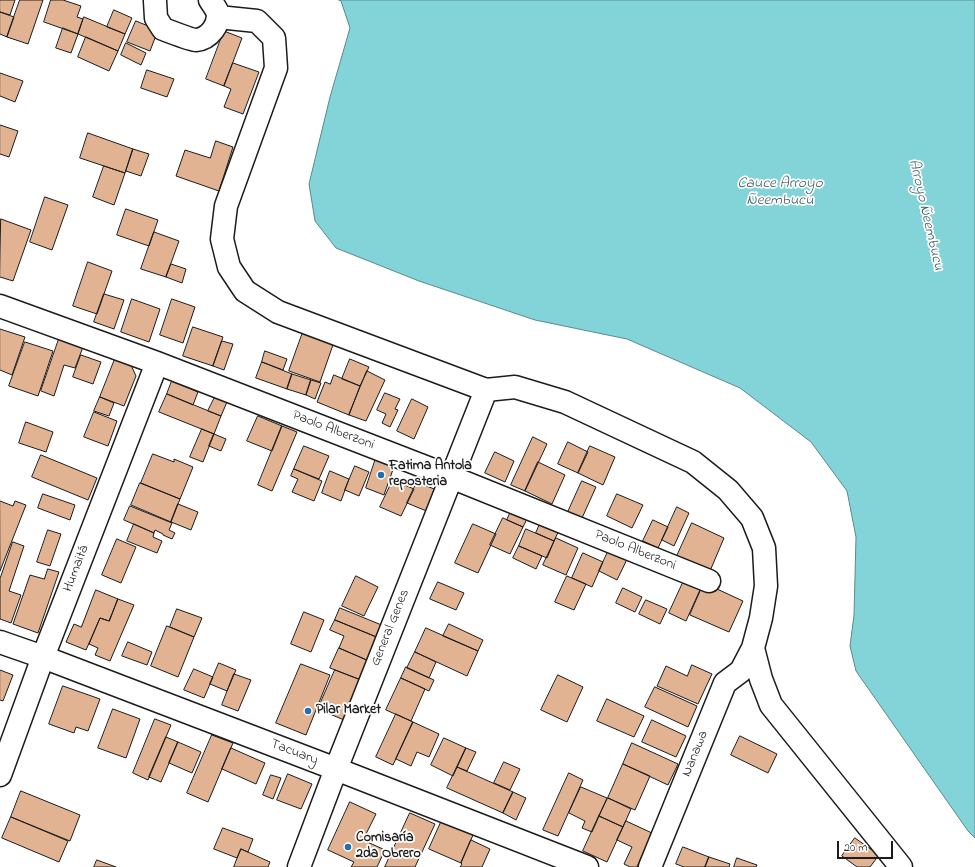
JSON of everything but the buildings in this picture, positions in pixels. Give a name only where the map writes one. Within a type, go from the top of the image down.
[{"type":"street","points":[[155,0],[156,18],[163,29],[195,40],[208,36],[215,28],[214,8],[257,21],[274,38],[276,68],[226,206],[222,239],[229,267],[245,291],[278,312],[486,390]]},
{"type":"street","name":"Paolo Alberzoni","points":[[0,306],[157,363],[451,477],[709,580]]},
{"type":"street","name":"Humaitá","points":[[0,775],[43,657],[157,363]]},
{"type":"street","name":"Nanawa","points":[[486,390],[515,387],[565,402],[693,462],[728,490],[752,518],[764,548],[766,586],[761,618],[753,648],[741,671],[725,683],[650,867]]},
{"type":"street","name":"General Genes","points":[[298,867],[486,390]]},
{"type":"street","name":"Tacuary","points":[[0,642],[336,769],[587,867]]},
{"type":"street","points":[[753,648],[761,680],[771,705],[901,867]]},
{"type":"water","name":"Cauce Arroyo Ñeembucu","points":[[339,0],[975,0],[975,838],[968,831],[856,671],[850,646],[854,615],[856,537],[847,491],[811,442],[740,388],[627,339],[535,320],[419,281],[336,248],[315,221],[309,184],[330,97],[350,28],[341,1]]},
{"type":"place","name":"Fatima Antola reposteria","points":[[381,475]]},
{"type":"place","name":"Pilar Market","points":[[308,711]]},
{"type":"place","name":"Comisaría 2da Obrero","points":[[348,847]]},
{"type":"water label","name":"Arroyo Ñeembucu","points":[[925,215]]}]
